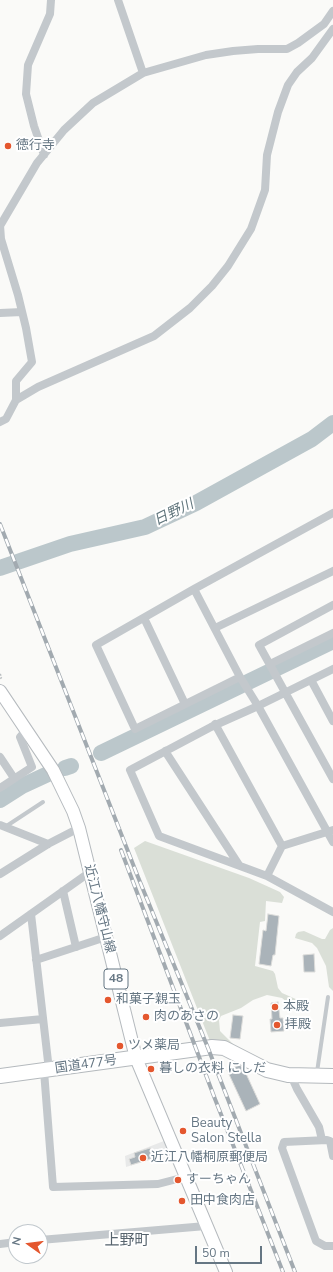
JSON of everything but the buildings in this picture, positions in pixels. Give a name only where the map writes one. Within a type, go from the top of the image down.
[{"type":"highway","name":"国道477号","points":[[0,1076],[212,1047],[224,1048],[267,1070],[292,1075],[333,1076]]},
{"type":"main road","name":"近江八幡守山線","points":[[0,691],[53,770],[73,811],[79,828],[136,1058],[226,1272]]},
{"type":"street","points":[[44,155],[34,126],[26,94],[28,65],[50,14],[51,0]]},
{"type":"street","points":[[118,0],[143,73]]},
{"type":"street","points":[[0,422],[6,419],[16,400],[16,381],[32,362],[22,312],[1,239],[0,226],[37,163],[64,130],[93,103],[143,73],[206,55],[258,49],[287,49],[324,24],[333,11]]},
{"type":"street","points":[[16,400],[38,387],[154,336],[190,308],[212,286],[228,266],[251,229],[265,190],[267,155],[278,112],[288,85],[297,72],[312,58],[333,29]]},
{"type":"street","points":[[0,313],[22,312]]},
{"type":"street","points":[[243,682],[185,704],[135,729],[96,645],[194,589],[332,516]]},
{"type":"street","points":[[215,628],[333,571]]},
{"type":"street","points":[[194,589],[243,682],[330,831],[333,842]]},
{"type":"street","points":[[333,605],[259,645],[333,779]]},
{"type":"street","points":[[144,618],[185,704]]},
{"type":"street","points":[[272,668],[333,633]]},
{"type":"street","points":[[333,669],[258,706],[215,724],[130,770],[159,836],[267,876],[333,912]]},
{"type":"street","points":[[310,680],[333,721]]},
{"type":"street","points":[[215,724],[282,846]]},
{"type":"street","points":[[0,788],[32,767],[20,737],[26,730]]},
{"type":"street","points":[[165,751],[239,865]]},
{"type":"street","points":[[0,757],[14,778]]},
{"type":"street","points":[[2,827],[48,844]]},
{"type":"street","points":[[0,874],[48,844],[79,828]]},
{"type":"street","points":[[267,876],[282,846],[330,831]]},
{"type":"street","points":[[0,936],[90,872]]},
{"type":"street","points":[[63,891],[76,947]]},
{"type":"street","points":[[31,914],[43,1019],[53,1187],[158,1184],[185,1177]]},
{"type":"street","points":[[36,960],[106,937]]},
{"type":"street","points":[[0,1022],[43,1019]]},
{"type":"street","points":[[292,1075],[297,1089],[319,1127],[322,1140]]},
{"type":"street","points":[[333,1156],[330,1141],[284,1142],[282,1148],[316,1241],[325,1246],[333,1246]]},
{"type":"street","points":[[48,1239],[206,1226]]},
{"type":"lane","points":[[2,827],[43,802]]},
{"type":"lane","points":[[317,1075],[328,997]]},
{"type":"path","points":[[0,674],[2,677],[0,679]]},
{"type":"shaded area","points":[[145,841],[249,878],[280,892],[284,897],[282,903],[266,901],[265,921],[260,922],[255,966],[273,971],[278,988],[282,993],[298,1000],[296,1003],[292,1004],[282,998],[267,995],[253,1000],[241,1008],[221,1016],[219,1020],[220,1031],[233,1044],[230,1047],[210,1041],[134,848]]},
{"type":"shaded area","points":[[333,928],[333,991],[329,987],[326,966],[317,948],[312,943],[295,938],[298,932],[304,931],[325,939],[330,930]]},
{"type":"shaded area","points":[[164,1141],[170,1154],[126,1167],[125,1156]]},
{"type":"waterway","name":"日野川","points":[[0,568],[70,544],[145,527],[196,503],[312,439],[333,423]]},
{"type":"waterway","points":[[101,753],[333,641]]},
{"type":"waterway","points":[[65,768],[71,766]]},
{"type":"waterway","points":[[0,800],[22,786],[48,774]]},
{"type":"railway","points":[[0,524],[138,877],[208,1048],[295,1272]]},
{"type":"railway","points":[[121,850],[215,1099],[283,1272]]},
{"type":"place","name":"徳行寺","points":[[8,146]]},
{"type":"place","name":"和菓子親玉","points":[[108,1000]]},
{"type":"place","name":"本殿","points":[[275,1007]]},
{"type":"place","name":"肉のあさの","points":[[146,1017]]},
{"type":"place","name":"拝殿","points":[[277,1025]]},
{"type":"place","name":"ツメ薬局","points":[[120,1046]]},
{"type":"place","name":"暮しの衣料 にしだ","points":[[151,1069]]},
{"type":"place","name":"Beauty Salon Stella","points":[[183,1131]]},
{"type":"place","name":"近江八幡桐原郵便局","points":[[143,1158]]},
{"type":"place","name":"すーちゃん","points":[[178,1180]]},
{"type":"place","name":"田中食肉店","points":[[182,1201]]},
{"type":"district","name":"上野町","points":[[127,1241]]}]
